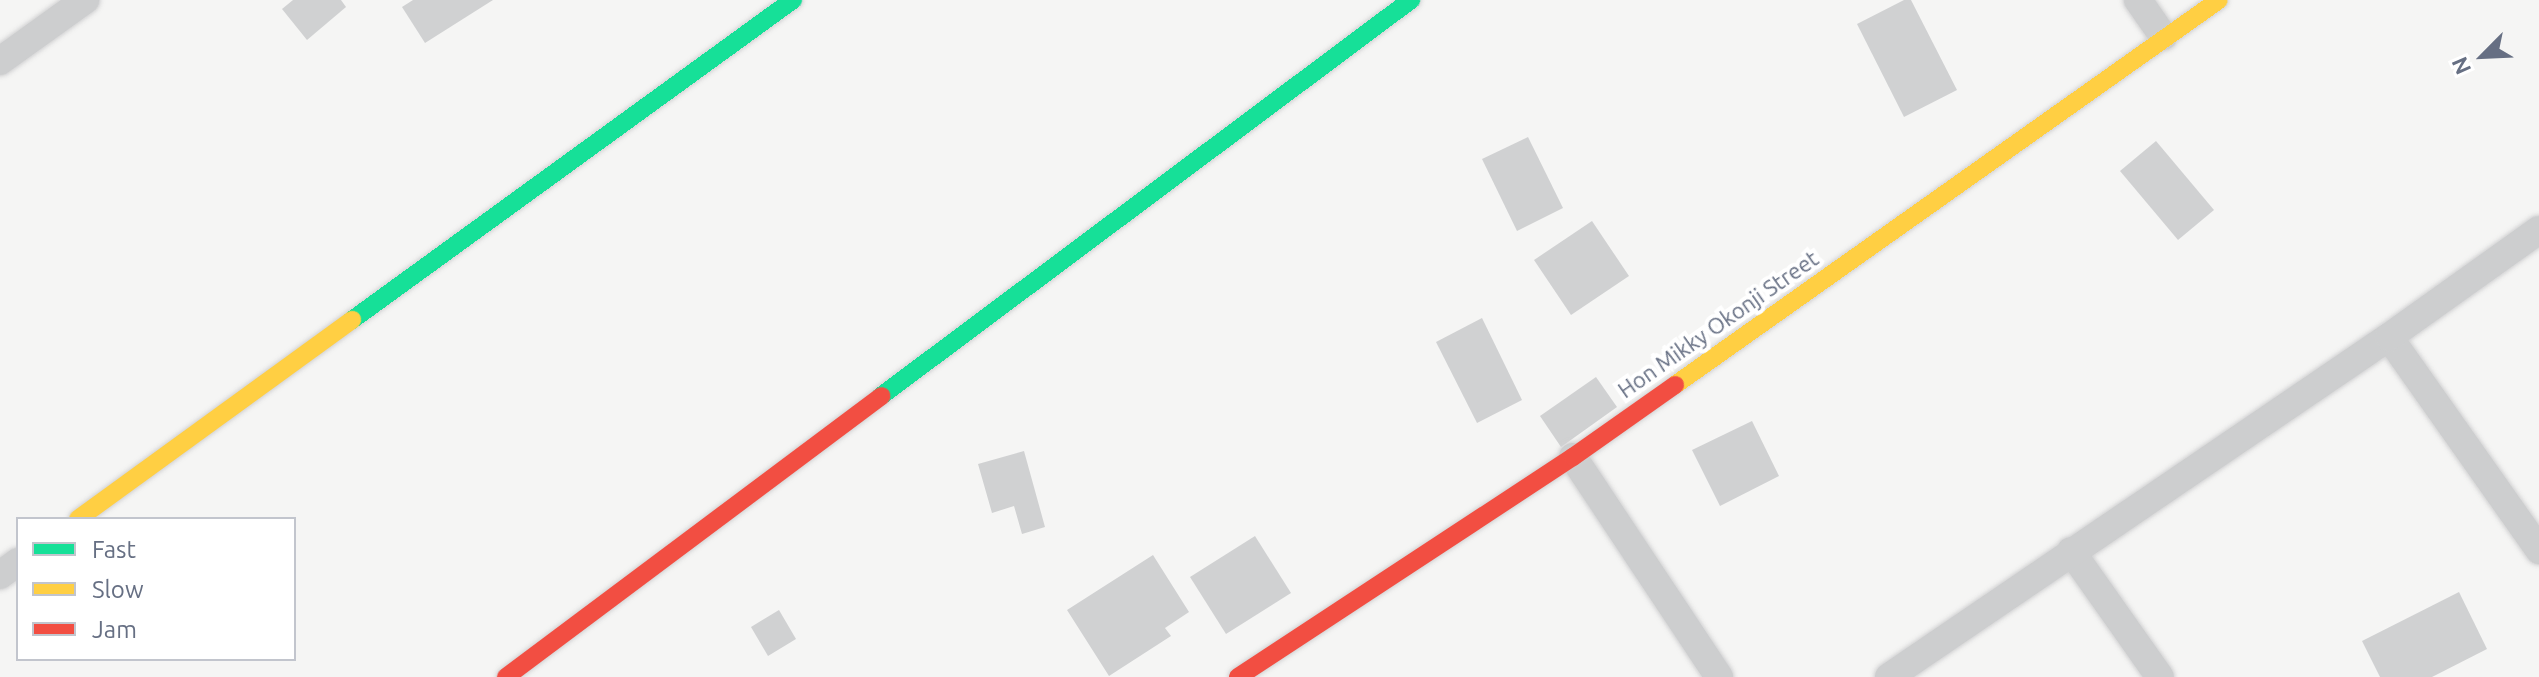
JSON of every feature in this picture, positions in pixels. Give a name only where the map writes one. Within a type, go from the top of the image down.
[{"type":"street","points":[[0,61],[85,0]]},
{"type":"street","points":[[81,517],[793,0]]},
{"type":"street","points":[[506,677],[1411,0]]},
{"type":"street","points":[[2138,0],[2163,36]]},
{"type":"street","name":"Hon Mikky Okonji Street","points":[[1238,677],[1573,457],[2163,36],[2219,0]]},
{"type":"street","points":[[1889,677],[2389,337],[2539,230]]},
{"type":"street","points":[[2389,337],[2539,550]]},
{"type":"street","points":[[1573,457],[1719,677]]},
{"type":"street","points":[[2071,551],[2160,677]]},
{"type":"building","points":[[293,0],[341,0],[346,7],[307,40],[282,9]]},
{"type":"building","points":[[413,0],[493,0],[425,43],[402,7]]},
{"type":"building","points":[[1904,0],[1911,0],[1957,90],[1904,117],[1857,24]]},
{"type":"building","points":[[1528,137],[1563,208],[1517,231],[1482,159]]},
{"type":"building","points":[[2156,141],[2214,210],[2178,240],[2120,171]]},
{"type":"building","points":[[1592,221],[1629,276],[1571,315],[1534,260]]},
{"type":"building","points":[[1482,318],[1522,400],[1477,423],[1436,342]]},
{"type":"building","points":[[1596,377],[1617,407],[1561,447],[1540,416]]},
{"type":"building","points":[[1752,421],[1779,476],[1720,506],[1692,450]]},
{"type":"building","points":[[1024,451],[1045,527],[1022,534],[1014,506],[992,513],[978,464]]},
{"type":"building","points":[[1255,536],[1291,593],[1226,634],[1190,577]]},
{"type":"building","points":[[1153,555],[1189,612],[1165,628],[1171,636],[1109,676],[1067,610]]},
{"type":"building","points":[[2459,592],[2487,649],[2432,677],[2380,677],[2362,641]]},
{"type":"building","points":[[779,610],[796,639],[768,656],[751,627]]},
{"type":"traffic: fast","points":[[352,320],[793,0]]},
{"type":"traffic: fast","points":[[881,396],[1411,0]]},
{"type":"traffic: slow","points":[[1675,385],[2219,0]]},
{"type":"traffic: slow","points":[[81,517],[352,320]]},
{"type":"traffic: jam","points":[[1238,677],[1573,457],[1675,385]]},
{"type":"traffic: jam","points":[[506,677],[881,396]]}]
